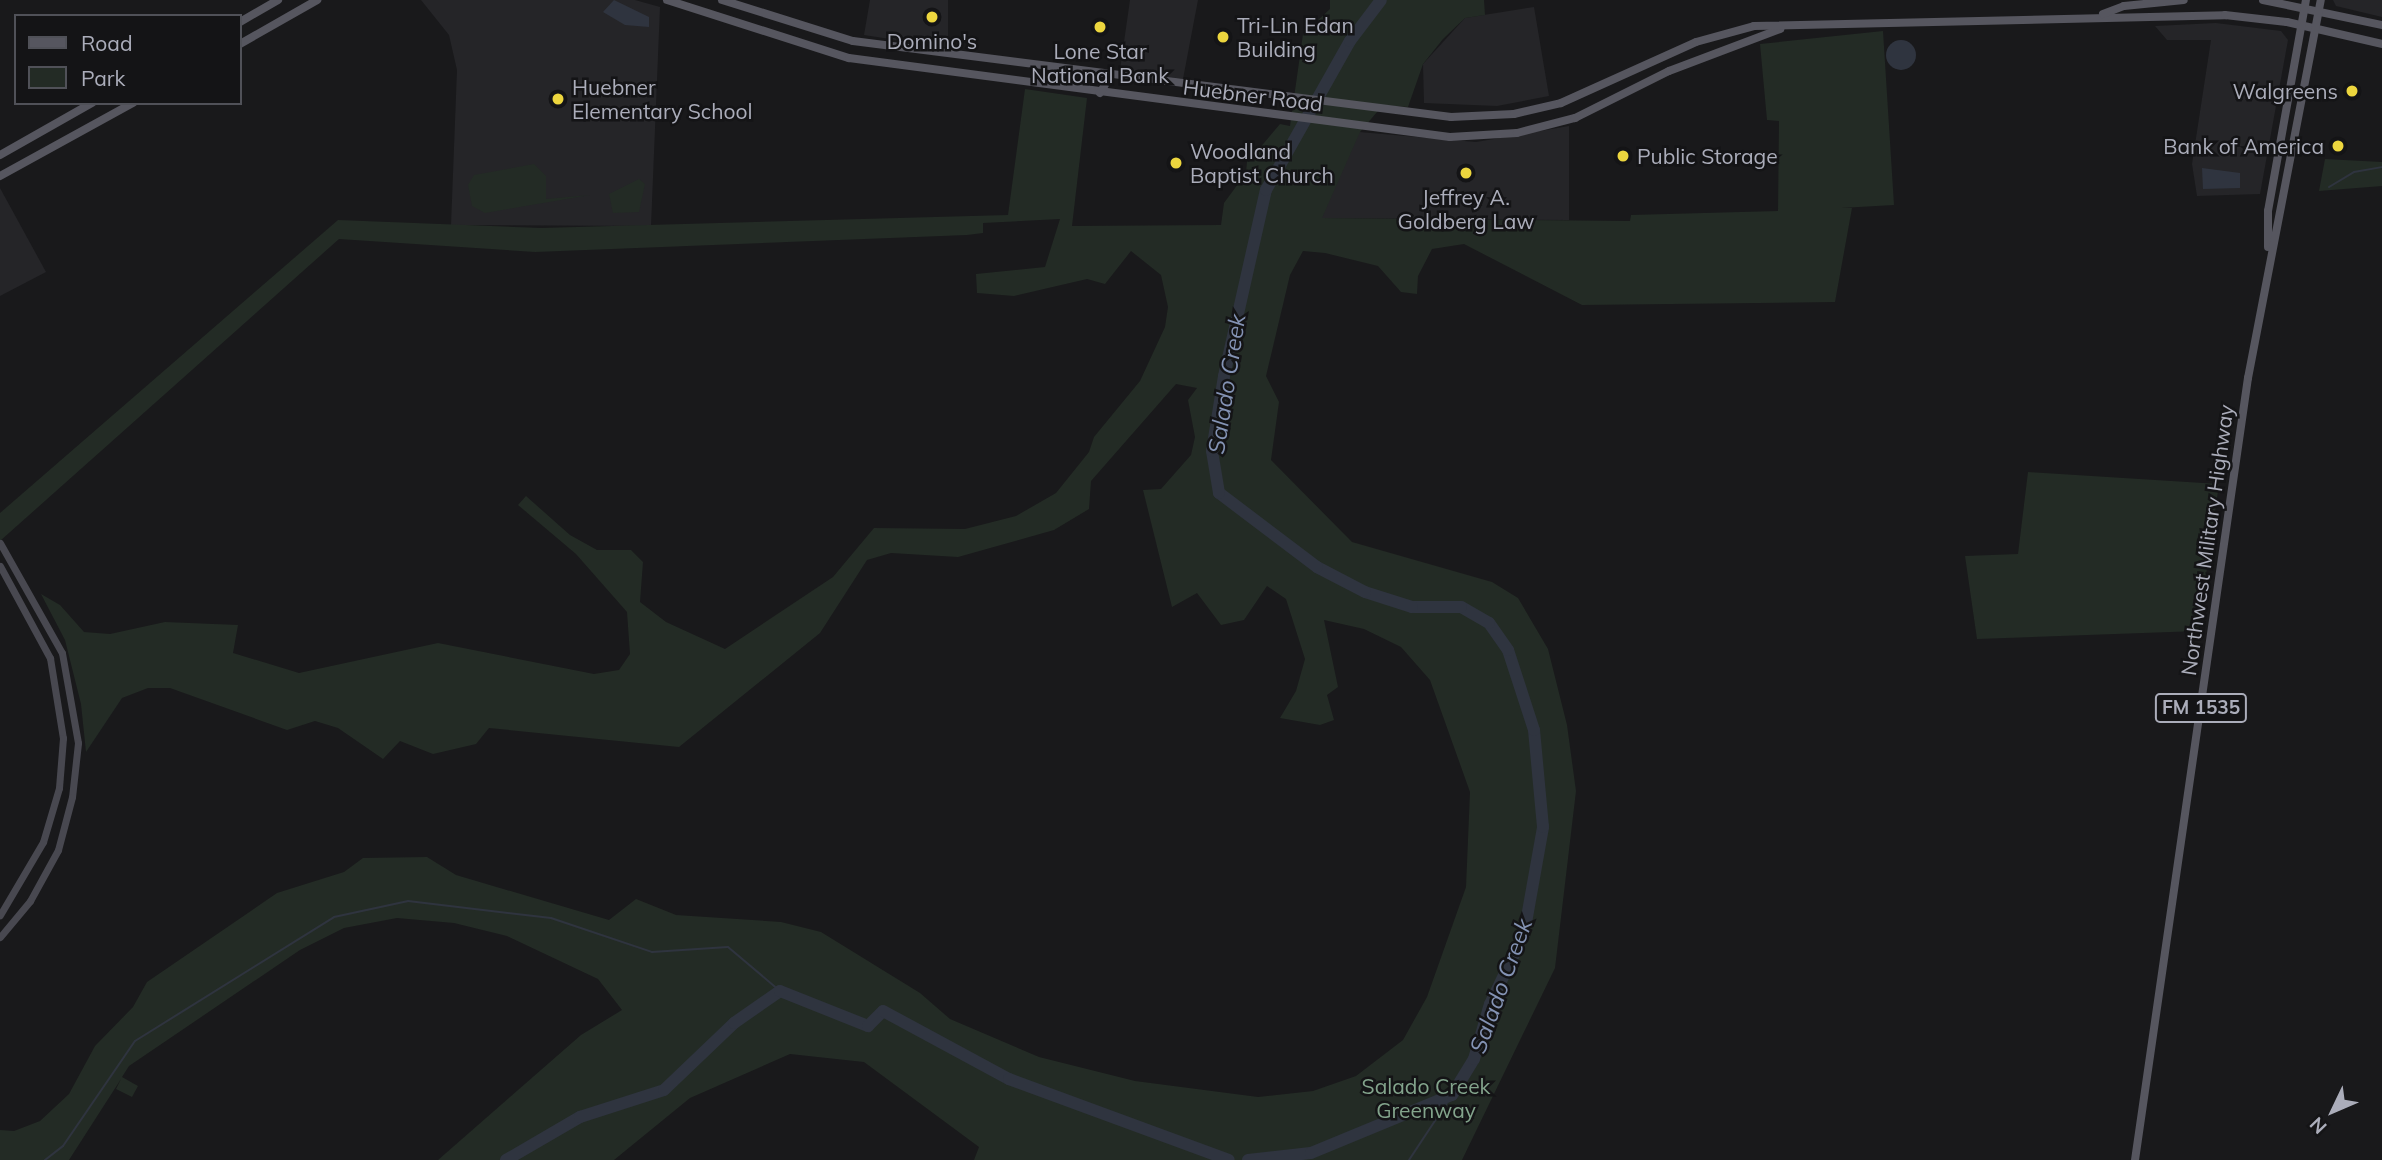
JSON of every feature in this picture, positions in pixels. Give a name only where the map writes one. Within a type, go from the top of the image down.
[{"type":"main road","points":[[242,21],[278,0]]},
{"type":"main road","points":[[242,43],[317,0]]},
{"type":"main road","name":"Huebner Road","points":[[667,0],[849,58],[1450,137],[1517,133],[1611,105],[1692,61],[1783,27]]},
{"type":"main road","name":"Huebner Road","points":[[722,0],[853,41],[1451,117],[1514,114],[1582,96],[1685,47],[1754,26],[2103,14],[2160,18],[2246,16],[2382,44]]},
{"type":"main road","name":"Huebner Road","points":[[2103,14],[2184,0]]},
{"type":"main road","points":[[2263,0],[2305,4],[2318,12],[2382,25]]},
{"type":"main road","name":"Northwest Military Highway","points":[[2268,257],[2282,213],[2321,0]]},
{"type":"main road","points":[[2158,3],[2160,18]]},
{"type":"main road","name":"Northwest Military Highway","points":[[2136,1160],[2268,257],[2268,211],[2305,4]]},
{"type":"main road","points":[[2358,38],[2382,39]]},
{"type":"main road","points":[[1685,47],[1692,61]]},
{"type":"main road","points":[[1100,93],[1111,75]]},
{"type":"main road","points":[[1242,111],[1245,92]]},
{"type":"main road","points":[[0,155],[88,105]]},
{"type":"main road","points":[[0,176],[129,105]]},
{"type":"main road","points":[[0,543],[62,653],[78,743],[72,797],[58,850],[30,901],[0,937]]},
{"type":"main road","points":[[0,566],[50,658],[63,738],[59,788],[43,842],[0,915]]},
{"type":"shaded area","name":"Huebner Elementary School","points":[[421,0],[635,0],[660,7],[651,226],[451,225],[457,70],[449,35]]},
{"type":"shaded area","points":[[614,0],[649,17],[649,27],[625,25],[603,12]]},
{"type":"shaded area","points":[[870,0],[948,0],[948,48],[864,35]]},
{"type":"shaded area","points":[[1130,0],[1198,0],[1183,79],[1120,70]]},
{"type":"shaded area","points":[[2333,0],[2382,0],[2382,17],[2336,6]]},
{"type":"shaded area","points":[[1534,7],[1549,96],[1497,106],[1424,103],[1423,64],[1465,18]]},
{"type":"shaded area","points":[[2216,23],[2281,31],[2288,40],[2260,194],[2197,196],[2192,164],[2211,40],[2167,40],[2155,26]]},
{"type":"shaded area","points":[[1901,40],[1912,44],[1916,55],[1912,66],[1901,70],[1890,66],[1886,55],[1890,44]]},
{"type":"shaded area","points":[[1569,126],[1569,220],[1321,218],[1359,132],[1476,142]]},
{"type":"shaded area","points":[[2202,168],[2240,173],[2240,188],[2203,189]]},
{"type":"shaded area","points":[[0,188],[46,272],[0,296]]},
{"type":"green space","name":"Salado Creek Greenway","points":[[1330,0],[1484,0],[1485,15],[1465,18],[1443,39],[1423,64],[1408,107],[1383,105],[1360,132],[1322,218],[1630,221],[1631,215],[1778,211],[1779,121],[1767,120],[1760,44],[1883,31],[1894,205],[1841,208],[1852,208],[1835,302],[1582,305],[1464,244],[1432,249],[1418,276],[1417,294],[1401,292],[1378,266],[1325,253],[1303,251],[1290,275],[1266,376],[1279,402],[1271,460],[1352,542],[1492,582],[1518,598],[1548,649],[1567,725],[1576,791],[1555,968],[1462,1160],[974,1160],[979,1147],[864,1062],[790,1054],[690,1098],[614,1160],[438,1160],[581,1035],[622,1010],[598,979],[507,936],[454,923],[397,918],[344,928],[300,950],[129,1066],[122,1077],[138,1086],[132,1097],[116,1089],[121,1079],[69,1160],[0,1160],[0,1130],[14,1131],[40,1121],[69,1094],[95,1046],[133,1007],[147,982],[277,893],[344,872],[363,858],[427,857],[456,875],[609,920],[636,899],[676,915],[781,922],[821,932],[920,993],[950,1019],[1039,1057],[1135,1081],[1258,1097],[1313,1091],[1356,1076],[1403,1040],[1427,997],[1466,887],[1470,792],[1430,680],[1401,647],[1364,629],[1324,620],[1338,687],[1327,695],[1334,720],[1320,725],[1280,718],[1296,691],[1305,659],[1286,599],[1267,586],[1244,620],[1221,625],[1197,593],[1172,607],[1143,490],[1161,489],[1191,455],[1195,437],[1188,400],[1197,388],[1176,384],[1091,481],[1089,509],[1054,530],[958,557],[891,553],[867,560],[820,633],[679,747],[489,728],[476,744],[433,754],[400,741],[383,759],[338,728],[315,721],[287,730],[170,688],[148,688],[122,698],[86,752],[81,704],[65,640],[41,594],[60,605],[84,632],[110,634],[165,622],[238,625],[233,653],[299,673],[438,643],[594,674],[619,670],[630,654],[627,612],[576,554],[518,505],[526,496],[570,535],[597,550],[631,550],[643,562],[640,602],[666,622],[725,649],[833,577],[874,528],[965,529],[1016,516],[1056,493],[1089,452],[1094,437],[1140,381],[1165,327],[1168,307],[1161,275],[1131,251],[1105,284],[1087,279],[1014,296],[977,293],[976,274],[1045,267],[1060,219],[983,223],[983,233],[967,235],[535,252],[339,239],[0,541],[0,513],[338,220],[541,228],[1008,215],[1025,89],[1087,98],[1072,226],[1221,225],[1224,203],[1246,173],[1248,150],[1258,150],[1280,124],[1290,126],[1303,34],[1330,9]]},
{"type":"green space","points":[[2325,159],[2382,162],[2382,186],[2319,191]]},
{"type":"green space","points":[[534,164],[546,176],[546,199],[590,195],[485,213],[472,206],[468,185],[474,175]]},
{"type":"green space","points":[[639,179],[645,184],[639,212],[613,213],[609,194]]},
{"type":"green space","points":[[2028,472],[2219,484],[2198,631],[1977,639],[1965,556],[2018,554]]},
{"type":"waterway","name":"Salado Creek","points":[[1248,1160],[1311,1153],[1452,1095],[1474,1059],[1490,1004],[1524,934],[1543,827],[1534,730],[1508,650],[1489,623],[1461,607],[1412,607],[1365,592],[1317,567],[1219,493],[1212,451],[1224,376],[1266,190],[1350,41],[1381,0]]},
{"type":"waterway","points":[[2329,187],[2354,172],[2382,167]]},
{"type":"waterway","points":[[45,1160],[63,1146],[135,1041],[334,917],[408,901],[551,918],[652,952],[728,947],[780,991]]},
{"type":"waterway","name":"Salado Creek","points":[[506,1160],[580,1117],[664,1090],[734,1023],[780,991],[868,1026],[883,1011],[1009,1079],[1229,1160]]},
{"type":"waterway","points":[[1409,1160],[1452,1095]]},
{"type":"place","name":"Domino's","points":[[932,17]]},
{"type":"place","name":"Lone Star National Bank","points":[[1100,27]]},
{"type":"place","name":"Tri-Lin Edan Building","points":[[1223,37]]},
{"type":"place","name":"Walgreens","points":[[2352,91]]},
{"type":"place","name":"Huebner Elementary School","points":[[558,99]]},
{"type":"place","name":"Bank of America","points":[[2338,146]]},
{"type":"place","name":"Public Storage","points":[[1623,156]]},
{"type":"place","name":"Woodland Baptist Church","points":[[1176,163]]},
{"type":"place","name":"Jeffrey A. Goldberg Law","points":[[1466,173]]}]
